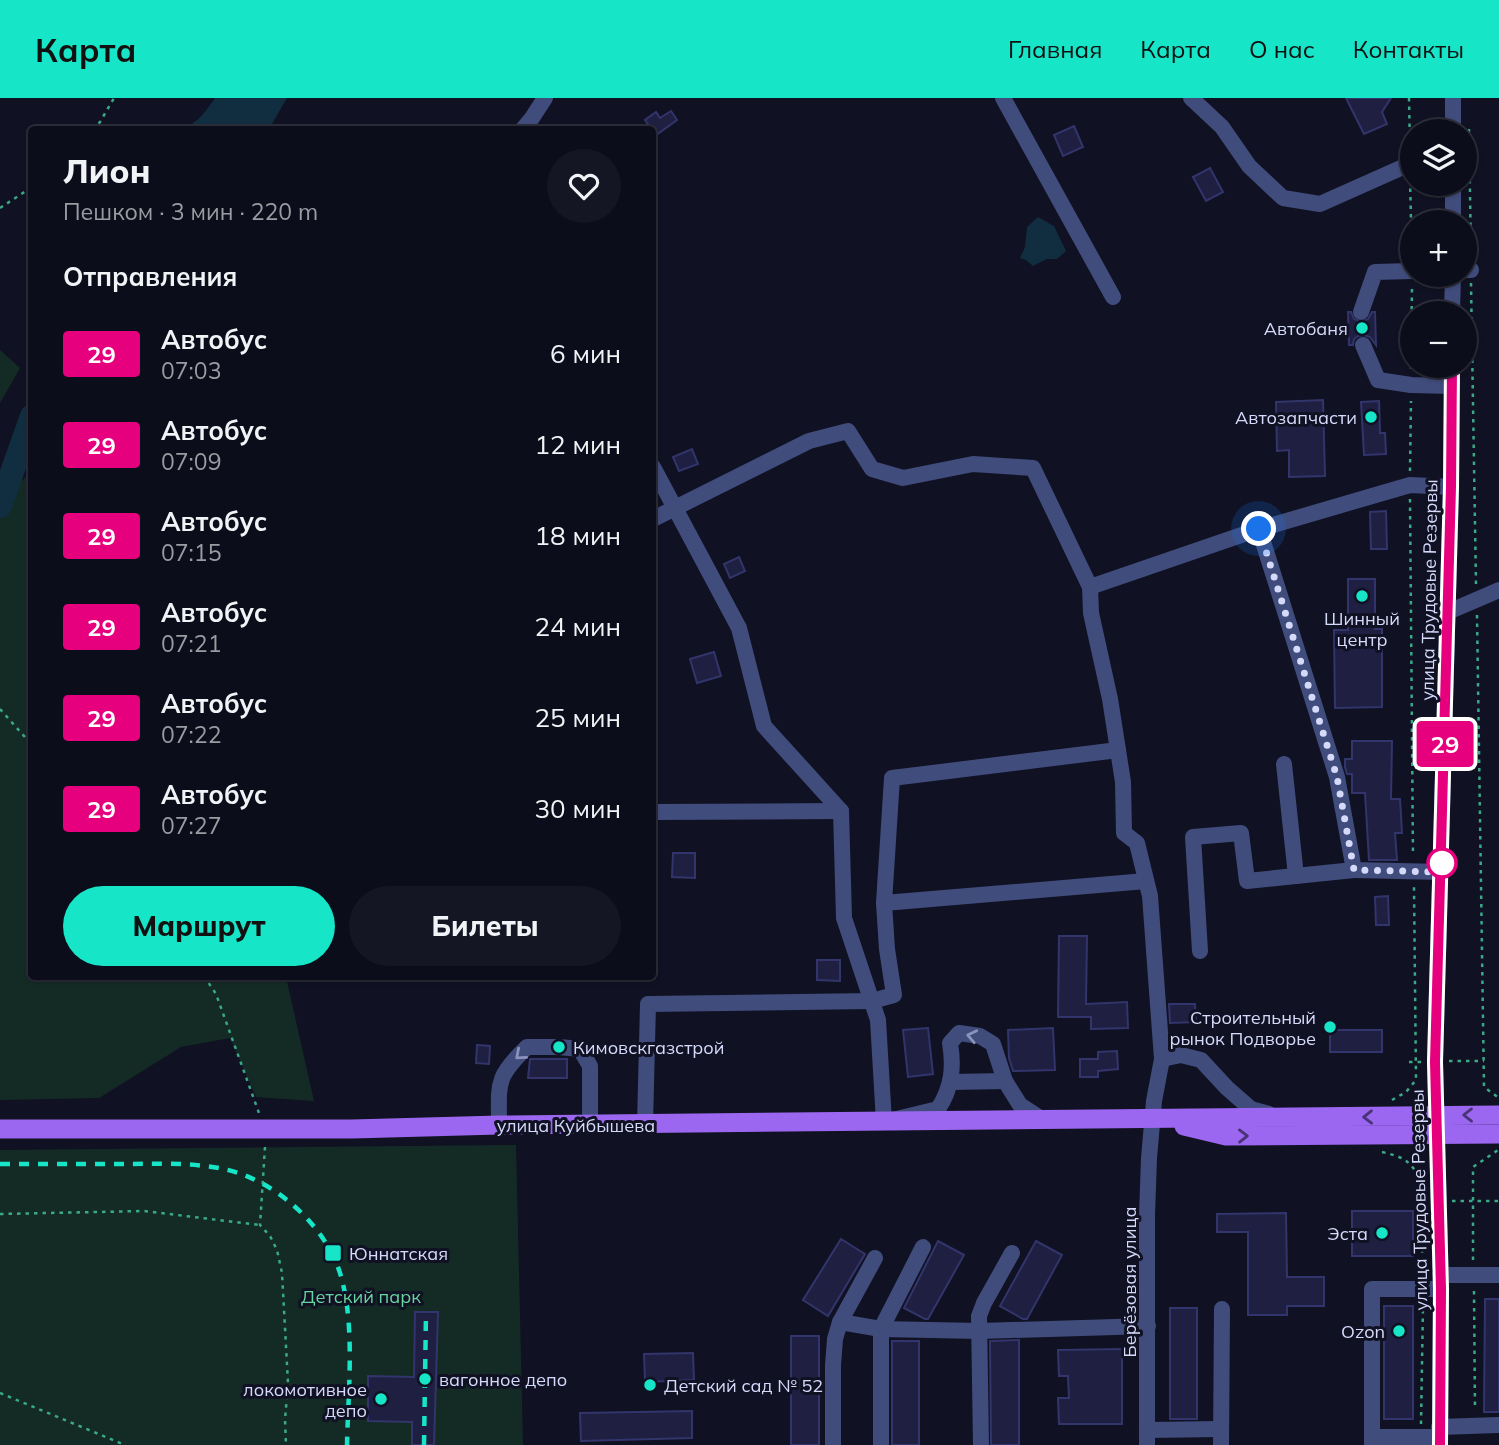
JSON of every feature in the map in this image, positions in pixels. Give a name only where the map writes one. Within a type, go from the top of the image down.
[{"type":"main road","points":[[1152,1119],[1226,1136],[1369,1126],[1436,1125],[1499,1115]]},
{"type":"main road","points":[[1152,1119],[1281,1118],[1369,1126]]},
{"type":"main road","name":"улица Куйбышева","points":[[0,1129],[266,1130],[499,1125],[1152,1119]]},
{"type":"main road","points":[[1436,1125],[1499,1134]]},
{"type":"street","points":[[525,126],[545,98]]},
{"type":"street","points":[[1003,98],[1113,297]]},
{"type":"street","points":[[1191,98],[1222,127],[1250,166],[1283,198],[1320,204],[1400,169]]},
{"type":"street","points":[[1453,98],[1453,119]]},
{"type":"street","points":[[1361,312],[1376,272],[1400,271]]},
{"type":"street","points":[[1363,345],[1378,380],[1411,385],[1452,386]]},
{"type":"street","name":"улица Трудовые Резервы","points":[[1440,1437],[1440,1201],[1435,1062],[1442,872],[1452,378]]},
{"type":"street","points":[[656,518],[809,441],[848,430],[872,469],[903,478],[973,464],[1033,468],[1090,587],[1259,529],[1410,485],[1451,487]]},
{"type":"street","points":[[656,472],[739,628],[764,726],[841,811],[844,918],[878,1020],[884,1122],[938,1109],[946,1097],[952,1078],[950,1043],[959,1033],[980,1036],[993,1044],[1005,1081],[1020,1105],[1043,1121]]},
{"type":"street","points":[[1259,529],[1337,777],[1354,870]]},
{"type":"street","name":"Берёзовая улица","points":[[1090,587],[1091,613],[1110,699],[1123,782],[1125,833],[1137,844],[1150,896],[1162,1059],[1152,1119],[1147,1215],[1147,1437]]},
{"type":"street","points":[[1448,612],[1499,590]]},
{"type":"street","points":[[645,1124],[648,1004],[872,1001],[894,995],[884,903],[892,778],[1118,750]]},
{"type":"street","points":[[1283,764],[1296,876]]},
{"type":"street","points":[[656,812],[841,811]]},
{"type":"street","points":[[1200,951],[1194,837],[1241,832],[1247,881],[1354,870],[1442,872]]},
{"type":"street","points":[[884,903],[1146,881]]},
{"type":"street","points":[[499,1125],[499,1082],[508,1065],[527,1047],[559,1047],[580,1049],[590,1066],[590,1125]]},
{"type":"street","points":[[1162,1059],[1181,1055],[1201,1060],[1251,1109],[1281,1118]]},
{"type":"street","points":[[951,1082],[1005,1081]]},
{"type":"street","points":[[881,1445],[881,1328],[923,1247]]},
{"type":"street","points":[[981,1445],[979,1316],[1012,1253]]},
{"type":"street","points":[[833,1445],[835,1339],[840,1322],[875,1258]]},
{"type":"street","points":[[1499,1275],[1441,1282],[1423,1289],[1371,1289],[1372,1441],[1440,1437],[1499,1425]]},
{"type":"street","points":[[1147,1437],[1221,1437],[1222,1309]]},
{"type":"street","points":[[840,1322],[881,1328],[980,1331],[1148,1326]]},
{"type":"path","points":[[96,126],[114,98]]},
{"type":"path","points":[[1409,98],[1410,119]]},
{"type":"path","points":[[0,208],[28,190]]},
{"type":"path","points":[[1412,287],[1410,485],[1416,1080],[1405,1092],[1376,1105],[1369,1126],[1369,1149],[1400,1156],[1412,1165],[1420,1179],[1423,1289],[1421,1437]]},
{"type":"path","points":[[0,709],[28,740]]},
{"type":"path","points":[[207,980],[216,994],[266,1130],[260,1225]]},
{"type":"path","points":[[1420,1201],[1499,1201]]},
{"type":"path","points":[[0,1214],[144,1211],[260,1225],[277,1250],[282,1273],[288,1383],[286,1445]]},
{"type":"path","points":[[0,1393],[125,1445]]},
{"type":"green space","points":[[0,350],[20,368],[0,403]]},
{"type":"green space","points":[[28,475],[28,980],[287,980],[314,1101],[256,1097],[230,1038],[181,1047],[99,1098],[0,1100],[0,501]]},
{"type":"green space","name":"Детский парк","points":[[516,1145],[523,1445],[0,1445],[0,1150]]},
{"type":"water","points":[[215,98],[287,98],[271,126],[189,126]]},
{"type":"water","points":[[1038,217],[1054,226],[1066,251],[1057,259],[1047,259],[1033,266],[1020,258],[1025,247],[1027,227]]},
{"type":"building","points":[[1346,98],[1391,98],[1382,112],[1387,124],[1364,134]]},
{"type":"building","points":[[671,111],[677,120],[656,135],[656,126],[649,126],[645,120],[656,112],[660,118]]},
{"type":"building","points":[[1074,126],[1083,147],[1063,156],[1054,135]]},
{"type":"building","points":[[1210,168],[1223,192],[1206,201],[1193,177]]},
{"type":"building","name":"Автобаня","points":[[1348,312],[1351,312],[1354,319],[1362,322],[1375,312],[1376,345],[1370,337],[1364,335],[1358,336],[1353,345],[1349,345]]},
{"type":"building","points":[[1323,400],[1325,476],[1289,477],[1289,450],[1277,451],[1276,402]]},
{"type":"building","name":"Автозапчасти","points":[[1379,401],[1380,433],[1385,433],[1386,454],[1364,455],[1361,402]]},
{"type":"building","points":[[692,449],[698,464],[679,471],[673,457]]},
{"type":"building","points":[[1386,511],[1387,549],[1371,549],[1370,512]]},
{"type":"building","points":[[739,557],[745,571],[730,578],[724,564]]},
{"type":"building","points":[[1348,579],[1375,579],[1375,629],[1382,629],[1382,707],[1335,708],[1334,630],[1348,630]]},
{"type":"building","points":[[714,652],[721,676],[697,683],[690,659]]},
{"type":"building","points":[[1352,741],[1392,741],[1391,799],[1400,799],[1402,833],[1395,833],[1397,860],[1369,860],[1365,793],[1352,793],[1352,774],[1347,774],[1345,767],[1345,759],[1352,759]]},
{"type":"building","points":[[673,853],[695,853],[695,878],[672,877]]},
{"type":"building","points":[[1388,896],[1389,925],[1376,925],[1375,897]]},
{"type":"building","points":[[1059,936],[1087,936],[1086,1004],[1127,1002],[1128,1028],[1091,1029],[1091,1017],[1058,1017]]},
{"type":"building","points":[[817,960],[840,960],[840,981],[817,980]]},
{"type":"building","points":[[1169,1004],[1195,1004],[1196,1022],[1170,1023]]},
{"type":"building","points":[[928,1028],[933,1074],[908,1077],[903,1030]]},
{"type":"building","points":[[1053,1028],[1055,1070],[1013,1071],[1009,1058],[1008,1030]]},
{"type":"building","points":[[1330,1030],[1382,1030],[1382,1052],[1330,1052]]},
{"type":"building","points":[[477,1045],[490,1046],[489,1064],[476,1063]]},
{"type":"building","points":[[1117,1051],[1118,1069],[1098,1071],[1098,1077],[1080,1077],[1080,1059],[1098,1059],[1098,1052]]},
{"type":"building","points":[[530,1059],[567,1059],[567,1078],[528,1078]]},
{"type":"building","name":"Эста","points":[[1352,1211],[1413,1211],[1413,1256],[1352,1256]]},
{"type":"building","points":[[1286,1213],[1287,1277],[1324,1277],[1324,1306],[1287,1306],[1287,1315],[1248,1315],[1248,1232],[1217,1232],[1217,1214]]},
{"type":"building","points":[[841,1239],[865,1254],[828,1316],[803,1300]]},
{"type":"building","points":[[938,1241],[964,1255],[928,1319],[925,1319],[904,1308]]},
{"type":"building","points":[[1036,1241],[1062,1255],[1027,1319],[1023,1319],[1000,1306]]},
{"type":"building","points":[[1485,1299],[1499,1299],[1499,1412],[1484,1412]]},
{"type":"building","points":[[1384,1306],[1413,1306],[1413,1419],[1384,1419]]},
{"type":"building","points":[[1170,1308],[1197,1308],[1197,1419],[1170,1419]]},
{"type":"building","points":[[415,1312],[438,1312],[434,1445],[412,1445],[412,1422],[368,1421],[368,1376],[414,1377]]},
{"type":"building","points":[[791,1336],[819,1336],[819,1445],[791,1445]]},
{"type":"building","points":[[1019,1340],[1019,1445],[991,1445],[990,1341]]},
{"type":"building","points":[[892,1341],[919,1341],[919,1445],[892,1445]]},
{"type":"building","points":[[1122,1349],[1122,1424],[1059,1424],[1058,1398],[1069,1398],[1068,1376],[1059,1376],[1058,1350]]},
{"type":"building","points":[[693,1353],[694,1380],[645,1382],[644,1354]]},
{"type":"building","points":[[692,1411],[692,1438],[581,1441],[580,1413]]},
{"type":"waterway","points":[[0,506],[28,427]]},
{"type":"railway","points":[[0,1164],[199,1165],[243,1175],[281,1195],[313,1225],[325,1242],[342,1280],[350,1341],[347,1445]]},
{"type":"railway","points":[[424,1445],[426,1313]]},
{"type":"bus line","name":"29","points":[[1440,1445],[1440,1201],[1435,1062],[1442,872],[1452,378]]},
{"type":"place","name":"Автобаня","points":[[1362,328]]},
{"type":"place","name":"Автозапчасти","points":[[1371,417]]},
{"type":"place","name":"Шинный центр","points":[[1362,596]]},
{"type":"place","name":"Строительный рынок Подворье","points":[[1330,1027]]},
{"type":"place","name":"Кимовскгазстрой","points":[[559,1047]]},
{"type":"place","name":"Эста","points":[[1382,1233]]},
{"type":"place","name":"Юннатская","points":[[333,1253]]},
{"type":"place","name":"Ozon","points":[[1399,1331]]},
{"type":"place","name":"вагонное депо","points":[[425,1379]]},
{"type":"place","name":"Детский сад № 52","points":[[650,1385]]},
{"type":"place","name":"локомотивное депо","points":[[381,1399]]},
{"type":"route","points":[[1259,529],[1337,777],[1354,870],[1442,872],[1442,863]]}]
